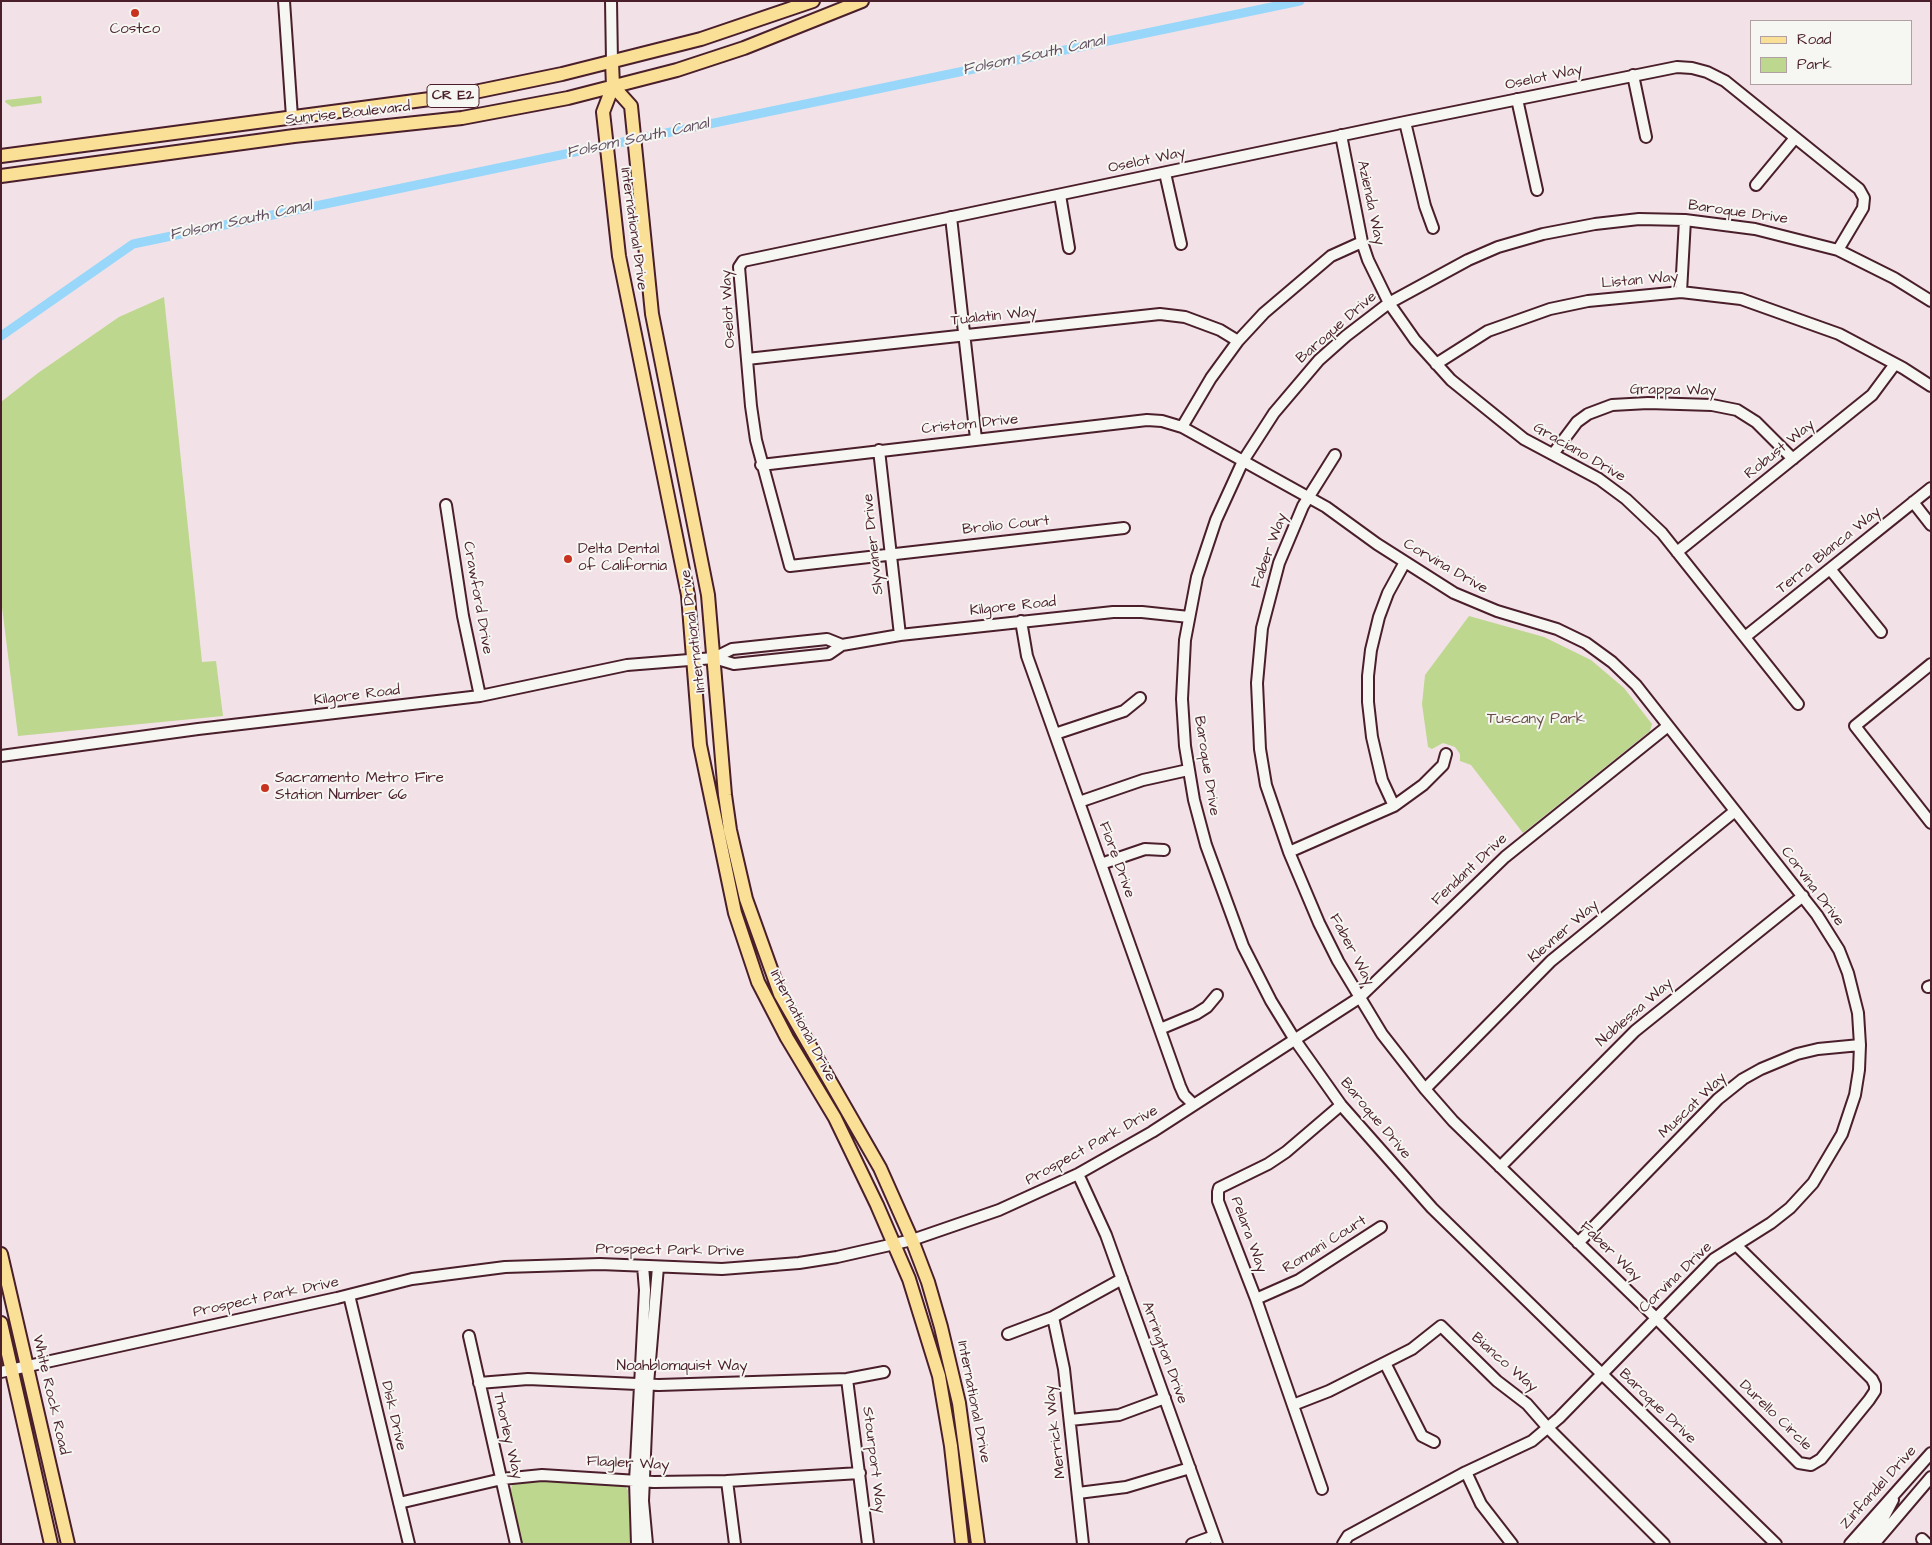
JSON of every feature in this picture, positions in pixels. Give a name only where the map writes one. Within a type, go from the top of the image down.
[{"type":"main road","name":"Sunrise Boulevard","points":[[1,156],[460,95],[612,62],[701,39],[813,1]]},
{"type":"main road","name":"Sunrise Boulevard","points":[[1,176],[245,143],[462,118],[568,98],[677,70],[744,48],[862,1]]},
{"type":"main road","points":[[612,62],[613,86]]},
{"type":"main road","name":"International Drive","points":[[962,1544],[951,1446],[939,1376],[909,1279],[834,1118],[787,1038],[758,982],[728,885],[700,745],[688,595],[666,477],[633,333],[619,256],[603,112],[613,86],[631,106],[652,314],[708,595],[730,830],[746,899],[780,994],[793,1020],[858,1126],[912,1240],[936,1309],[953,1372],[966,1449],[978,1544]]},
{"type":"main road","points":[[245,143],[263,133],[282,130],[287,127],[292,117]]},
{"type":"main road","points":[[728,885],[735,896],[751,940],[761,953],[765,954]]},
{"type":"main road","points":[[747,950],[761,966],[780,1007],[793,1020]]},
{"type":"main road","name":"White Rock Road","points":[[1,1254],[68,1544]]},
{"type":"main road","name":"White Rock Road","points":[[1,1323],[7,1370],[51,1544]]},
{"type":"street","points":[[284,1],[292,117]]},
{"type":"street","points":[[611,1],[612,62]]},
{"type":"street","name":"Oselot Way","points":[[891,554],[790,566],[761,465],[751,406],[739,267],[743,261],[1341,135],[1677,67],[1707,72],[1725,81],[1859,189],[1864,198],[1863,208],[1838,250]]},
{"type":"street","points":[[1633,75],[1646,138]]},
{"type":"street","points":[[1517,99],[1538,190]]},
{"type":"street","points":[[1405,122],[1424,206],[1433,228]]},
{"type":"street","name":"Azienda Way","points":[[1341,135],[1362,242],[1371,267],[1389,303]]},
{"type":"street","points":[[1756,185],[1795,138]]},
{"type":"street","points":[[1165,173],[1181,244]]},
{"type":"street","points":[[1060,195],[1069,248]]},
{"type":"street","points":[[951,217],[976,439]]},
{"type":"street","name":"Baroque Drive","points":[[1776,1544],[1432,1208],[1341,1105],[1295,1040],[1256,973],[1231,917],[1206,844],[1188,770],[1182,699],[1183,664],[1189,617],[1207,544],[1219,512],[1243,461],[1274,413],[1319,360],[1389,303],[1468,260],[1498,247],[1534,237],[1604,223],[1639,219],[1685,220],[1755,229],[1838,250],[1894,278],[1931,300]]},
{"type":"street","points":[[1681,292],[1685,220]]},
{"type":"street","points":[[1182,427],[1211,378],[1238,341],[1273,304],[1331,256],[1362,242]]},
{"type":"street","name":"Listan Way","points":[[1436,364],[1488,331],[1550,309],[1588,301],[1681,292],[1741,299],[1839,334],[1931,386]]},
{"type":"street","name":"Graciano Drive","points":[[1389,303],[1415,340],[1451,380],[1524,439],[1599,479],[1626,499],[1662,533],[1798,704]]},
{"type":"street","name":"Tualatin Way","points":[[747,359],[1160,314],[1185,317],[1220,330],[1238,341]]},
{"type":"street","name":"Robust Way","points":[[1677,552],[1872,395],[1894,364]]},
{"type":"street","name":"Grappa Way","points":[[1553,454],[1577,422],[1588,414],[1612,405],[1648,403],[1712,404],[1737,410],[1756,422],[1793,459]]},
{"type":"street","name":"Cristom Drive","points":[[761,465],[1147,420],[1182,427]]},
{"type":"street","name":"Corvina Drive","points":[[1182,427],[1343,518],[1405,562],[1475,603],[1557,629],[1586,643],[1624,673],[1668,726],[1826,928],[1848,973],[1858,1012],[1859,1070],[1848,1118],[1835,1149],[1822,1170],[1790,1208],[1771,1224],[1714,1259],[1602,1374],[1548,1428],[1532,1441],[1466,1472],[1348,1536],[1343,1544]]},
{"type":"street","name":"Slyvaner Drive","points":[[879,450],[900,635]]},
{"type":"street","name":"Faber Way","points":[[1336,455],[1308,497],[1290,534],[1269,595],[1258,668],[1257,716],[1266,785],[1289,852],[1319,923],[1360,998],[1382,1034],[1425,1089],[1500,1167],[1656,1318]]},
{"type":"street","name":"Terra Blanca Way","points":[[1745,637],[1931,488]]},
{"type":"street","points":[[1913,502],[1931,524]]},
{"type":"street","name":"Crawford Drive","points":[[446,506],[463,616],[480,696]]},
{"type":"street","name":"Brolio Court","points":[[891,554],[1124,528]]},
{"type":"street","points":[[1394,806],[1382,780],[1372,737],[1368,702],[1368,676],[1371,650],[1379,617],[1388,593],[1405,562]]},
{"type":"street","points":[[1830,570],[1881,632]]},
{"type":"street","name":"Kilgore Road","points":[[1,756],[216,727],[480,696],[627,665],[714,658],[732,650],[817,640],[827,639],[842,644],[900,635],[1113,612],[1142,612],[1189,617]]},
{"type":"street","name":"Fiore Drive","points":[[1021,621],[1027,656],[1180,1086],[1184,1095],[1194,1105]]},
{"type":"street","name":"Kilgore Road","points":[[714,658],[734,664],[829,654],[842,644]]},
{"type":"street","points":[[1931,664],[1855,726],[1931,823]]},
{"type":"street","points":[[1055,734],[1124,711],[1140,698]]},
{"type":"street","name":"Fendant Drive","points":[[1295,1040],[1360,998],[1505,857],[1668,726]]},
{"type":"street","points":[[1289,852],[1394,806],[1423,785],[1443,765],[1446,754]]},
{"type":"street","points":[[1079,802],[1143,780],[1188,770]]},
{"type":"street","name":"Klevner Way","points":[[1425,1089],[1551,961],[1735,811]]},
{"type":"street","points":[[1101,864],[1145,850],[1164,850]]},
{"type":"street","name":"Noblessa Way","points":[[1500,1167],[1636,1031],[1802,896]]},
{"type":"street","points":[[1160,1029],[1196,1014],[1207,1007],[1218,995]]},
{"type":"street","name":"Prospect Park Drive","points":[[7,1370],[349,1295],[412,1279],[487,1269],[600,1264],[658,1267],[760,1267],[837,1257],[912,1240],[1002,1208],[1078,1174],[1194,1105],[1295,1040]]},
{"type":"street","name":"Muscat Way","points":[[1578,1243],[1718,1099],[1743,1079],[1761,1068],[1797,1054],[1818,1049],[1860,1045]]},
{"type":"street","name":"Pelara Way","points":[[1322,1490],[1256,1299],[1218,1201],[1219,1188],[1268,1164],[1341,1105]]},
{"type":"street","name":"Arrington Drive","points":[[1078,1174],[1106,1235],[1215,1540]]},
{"type":"street","name":"Romani Court","points":[[1256,1299],[1299,1280],[1382,1227]]},
{"type":"street","name":"Durello Circle","points":[[1656,1318],[1799,1463],[1810,1465],[1821,1459],[1872,1397],[1875,1385],[1872,1379],[1736,1245]]},
{"type":"street","points":[[637,1544],[644,1384],[645,1290],[643,1266]]},
{"type":"street","points":[[644,1384],[658,1267]]},
{"type":"street","points":[[1008,1334],[1053,1317],[1122,1279]]},
{"type":"street","name":"Disk Drive","points":[[349,1295],[409,1544]]},
{"type":"street","name":"Merrick Way","points":[[1053,1317],[1064,1369],[1083,1544]]},
{"type":"street","name":"Bianco Way","points":[[1294,1405],[1329,1392],[1412,1349],[1441,1326],[1497,1381],[1528,1404],[1548,1428],[1664,1544]]},
{"type":"street","name":"Thorley Way","points":[[469,1336],[516,1544]]},
{"type":"street","points":[[1385,1363],[1422,1436],[1434,1442]]},
{"type":"street","name":"Noahblomquist Way","points":[[480,1383],[528,1379],[644,1384],[847,1379],[884,1372]]},
{"type":"street","name":"Stourport Way","points":[[847,1379],[868,1544]]},
{"type":"street","points":[[1070,1420],[1119,1415],[1165,1398]]},
{"type":"street","name":"Zinfandel Drive","points":[[1850,1544],[1931,1453]]},
{"type":"street","points":[[1078,1493],[1126,1487],[1190,1468]]},
{"type":"street","points":[[1466,1472],[1481,1504],[1512,1544]]},
{"type":"street","name":"Flagler Way","points":[[398,1503],[502,1480],[542,1475],[639,1481],[727,1481],[860,1474]]},
{"type":"street","name":"Zinfandel Drive","points":[[1874,1544],[1931,1478]]},
{"type":"street","points":[[639,1481],[648,1544]]},
{"type":"street","points":[[727,1481],[735,1544]]},
{"type":"street","points":[[1863,1544],[1882,1521],[1898,1490]]},
{"type":"street","points":[[1192,1544],[1215,1540]]},
{"type":"green space","points":[[41,96],[42,103],[12,107],[5,102],[6,100]]},
{"type":"green space","points":[[164,297],[202,662],[216,661],[223,716],[18,736],[1,599],[1,402],[38,373],[119,317]]},
{"type":"green space","name":"Tuscany Park","points":[[1469,616],[1544,637],[1591,660],[1624,688],[1652,724],[1650,731],[1523,833],[1471,765],[1460,761],[1460,754],[1455,747],[1443,743],[1432,749],[1428,747],[1422,704],[1425,675]]},
{"type":"green space","points":[[548,1481],[623,1484],[628,1490],[633,1544],[521,1544],[509,1492],[513,1484]]},
{"type":"waterway","name":"Folsom South Canal","points":[[1,336],[133,244],[1300,1]]},
{"type":"place","name":"Costco","points":[[135,13]]},
{"type":"place","name":"Delta Dental of California","points":[[568,559]]},
{"type":"place","name":"Sacramento Metro Fire Station Number 66","points":[[265,788]]}]
